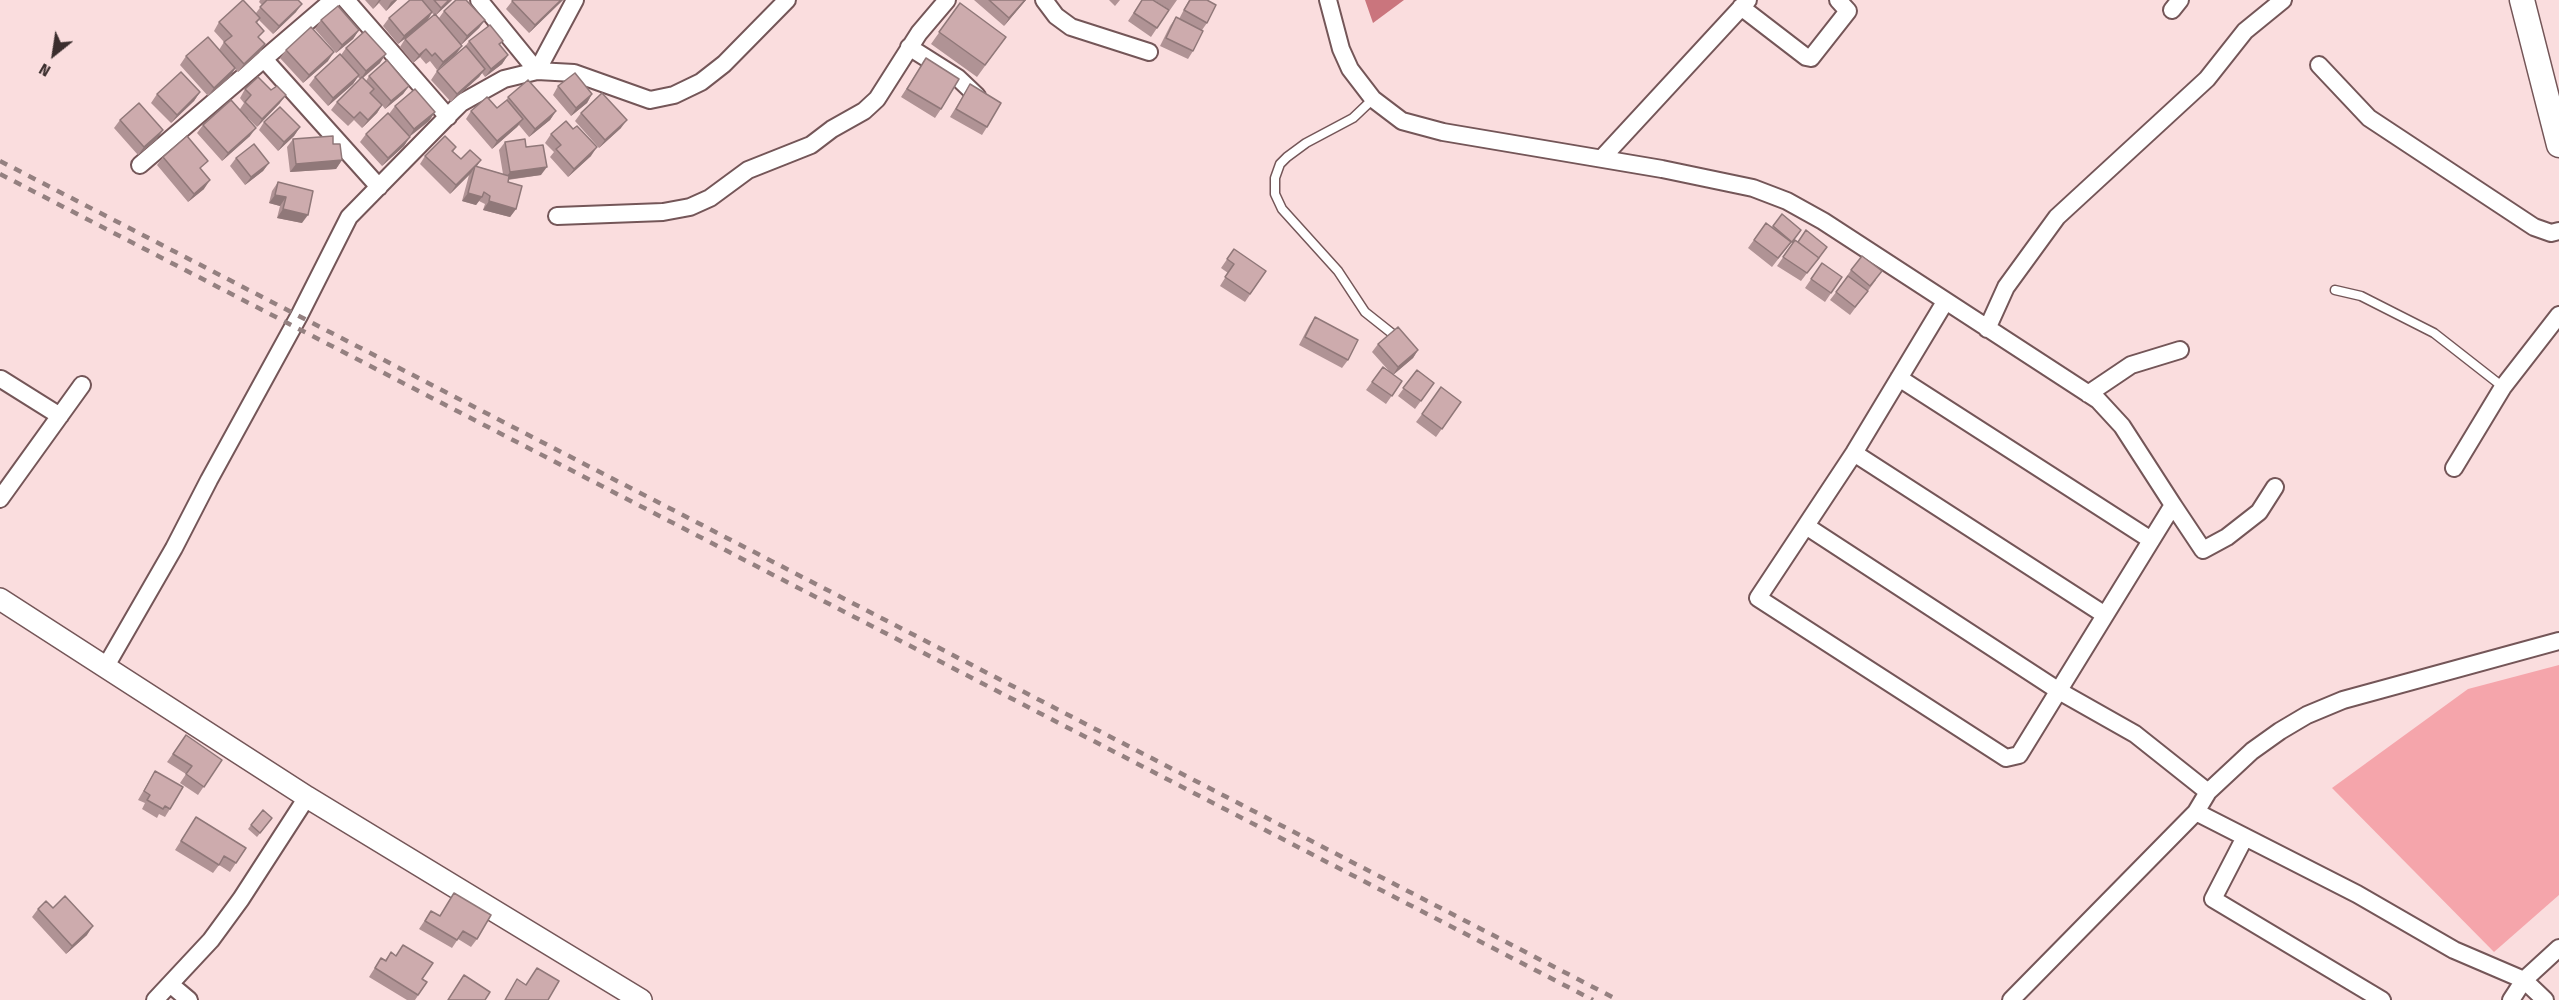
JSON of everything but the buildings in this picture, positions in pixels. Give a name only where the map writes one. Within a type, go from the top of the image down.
[{"type":"main road","points":[[2522,0],[2554,101],[2559,145]]},
{"type":"street","points":[[140,165],[333,0]]},
{"type":"street","points":[[346,0],[448,117]]},
{"type":"street","points":[[479,0],[537,71]]},
{"type":"street","points":[[537,71],[575,0]]},
{"type":"street","points":[[106,666],[174,548],[300,316],[349,217],[462,103],[504,79],[537,71],[574,73],[650,100],[675,94],[701,82],[724,64],[788,0]]},
{"type":"street","points":[[557,216],[663,212],[700,202],[741,174],[799,151],[864,111],[887,85],[909,47],[947,0]]},
{"type":"street","points":[[1044,0],[1056,16],[1071,27],[1149,52]]},
{"type":"street","points":[[1328,0],[1341,49],[1350,69],[1373,99],[1402,121],[1419,127],[1602,158],[1725,182],[1788,201],[2098,400],[2122,426],[2203,550],[2228,537],[2259,512],[2275,487]]},
{"type":"street","points":[[1602,158],[1744,4],[1806,57],[1811,58],[1848,11],[1838,0]]},
{"type":"street","points":[[1987,329],[2006,287],[2057,217],[2206,80],[2245,31],[2283,0]]},
{"type":"street","points":[[909,47],[958,78],[977,96]]},
{"type":"street","points":[[264,59],[379,187]]},
{"type":"street","points":[[2319,65],[2369,118],[2534,227],[2551,233],[2559,231]]},
{"type":"street","points":[[1945,302],[1854,453],[1758,598],[2006,758],[2019,755],[2173,505]]},
{"type":"street","points":[[2454,468],[2504,387],[2559,315]]},
{"type":"street","points":[[2088,394],[2131,365],[2180,350]]},
{"type":"street","points":[[1899,378],[2151,540]]},
{"type":"street","points":[[1,380],[60,416]]},
{"type":"street","points":[[0,499],[82,385]]},
{"type":"street","points":[[1854,453],[2105,615]]},
{"type":"street","points":[[1806,526],[2059,691],[2135,734],[2208,792]]},
{"type":"street","points":[[0,599],[308,797],[641,1000]]},
{"type":"street","points":[[2012,1000],[2196,812],[2208,792],[2252,751],[2280,731],[2343,700],[2559,640]]},
{"type":"street","points":[[155,1000],[211,940],[241,899],[308,797]]},
{"type":"street","points":[[2196,812],[2357,894],[2454,950],[2524,980],[2545,1000]]},
{"type":"street","points":[[2245,837],[2213,899],[2382,1000]]},
{"type":"street","points":[[2511,1000],[2524,980],[2559,948]]},
{"type":"street","points":[[170,984],[189,1000]]},
{"type":"lane","points":[[1373,99],[1353,118],[1306,143],[1287,157],[1280,164],[1275,178],[1275,194],[1282,208],[1338,271],[1365,312],[1404,344]]},
{"type":"lane","points":[[2335,290],[2361,296],[2434,333],[2504,387]]},
{"type":"shaded area","points":[[1365,0],[1404,0],[1373,23]]},
{"type":"shaded area","points":[[2559,665],[2559,895],[2494,952],[2332,788],[2468,689]]},
{"type":"railway","points":[[0,161],[1618,1000]]},
{"type":"railway","points":[[0,174],[1593,1000]]}]
